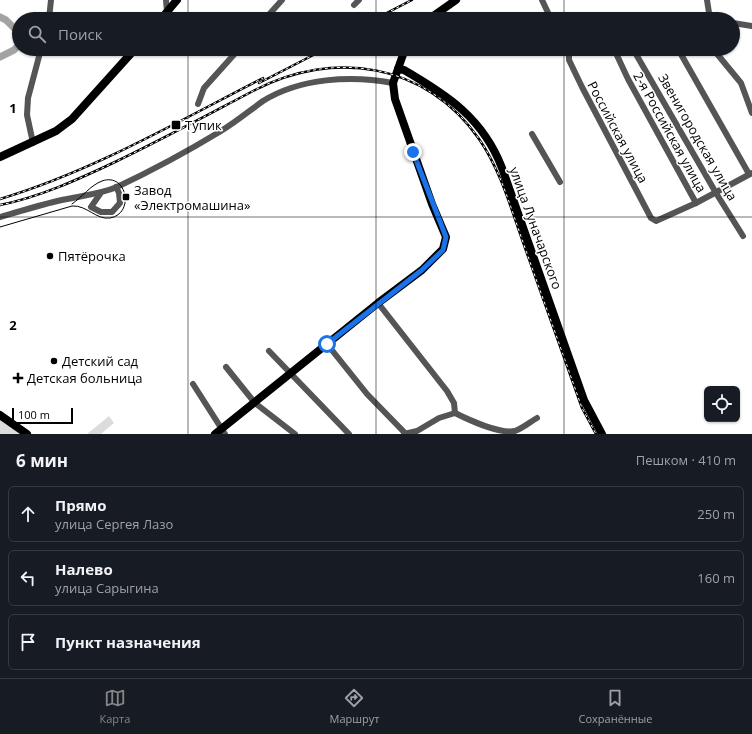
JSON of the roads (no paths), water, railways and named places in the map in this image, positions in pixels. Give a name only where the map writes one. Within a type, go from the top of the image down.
[{"type":"main road","points":[[167,12],[177,0]]},
{"type":"main road","points":[[439,12],[456,0]]},
{"type":"main road","points":[[0,157],[56,131],[72,119],[129,56]]},
{"type":"main road","points":[[221,432],[255,402],[378,303],[422,270],[438,256],[446,244],[446,237],[394,99],[393,83],[403,56]]},
{"type":"main road","name":"улица Луначарского","points":[[398,69],[404,70],[442,93],[463,109],[474,121],[491,145],[507,182],[584,400],[602,434]]},
{"type":"main road","points":[[0,415],[27,434]]},
{"type":"street","points":[[50,12],[51,0]]},
{"type":"street","points":[[166,0],[167,12]]},
{"type":"street","points":[[271,12],[282,0]]},
{"type":"street","points":[[542,0],[548,12]]},
{"type":"street","points":[[707,0],[709,12]]},
{"type":"street","points":[[740,24],[752,26]]},
{"type":"street","points":[[33,143],[27,115],[28,98],[39,56]]},
{"type":"street","points":[[198,104],[204,88],[233,56]]},
{"type":"street","name":"Российская улица","points":[[569,56],[569,60],[602,128],[651,218],[656,221],[696,203]]},
{"type":"street","name":"2-я Российская улица","points":[[617,56],[628,79],[696,203]]},
{"type":"street","name":"Звенигородская улица","points":[[638,56],[742,236]]},
{"type":"street","points":[[682,56],[751,173],[696,203]]},
{"type":"street","points":[[719,56],[741,83],[752,114]]},
{"type":"street","points":[[0,217],[68,198],[100,194],[116,187],[156,168],[221,131],[278,93],[310,84],[343,79],[362,78],[393,83]]},
{"type":"street","points":[[532,134],[560,182]]},
{"type":"street","points":[[100,194],[91,207],[101,212],[112,212],[120,203],[119,193],[116,187]]},
{"type":"street","points":[[378,303],[447,391],[454,403],[455,413]]},
{"type":"street","points":[[327,344],[366,394],[405,434],[418,431],[439,418],[455,413],[481,425],[502,431],[514,431],[537,418]]},
{"type":"street","points":[[269,351],[349,434]]},
{"type":"street","points":[[226,367],[255,402],[295,434]]},
{"type":"street","points":[[193,384],[221,432]]},
{"type":"waterway","points":[[0,17],[12,26]]},
{"type":"waterway","points":[[0,57],[12,51]]},
{"type":"tram line","points":[[0,227],[72,206],[77,206],[100,217],[110,218],[118,215],[123,209],[125,195],[117,182],[111,180],[102,181],[94,185],[72,204]]},
{"type":"railway","points":[[389,12],[412,0]]},
{"type":"railway","points":[[259,83],[311,56]]},
{"type":"railway","points":[[0,205],[30,197],[87,175],[151,144],[255,90],[285,77],[316,70],[347,67],[377,71],[406,79],[433,94],[457,113],[487,151],[505,190],[582,408],[596,434]]},
{"type":"railway","points":[[0,199],[34,188],[101,160],[167,128],[263,78]]},
{"type":"place","name":"Тупик","points":[[176,125]]},
{"type":"place","name":"Завод «Электромашина»","points":[[126,197]]},
{"type":"place","name":"Пятёрочка","points":[[50,256]]},
{"type":"place","name":"Детский сад","points":[[54,361]]},
{"type":"place","name":"Детская больница","points":[[18,378]]}]
